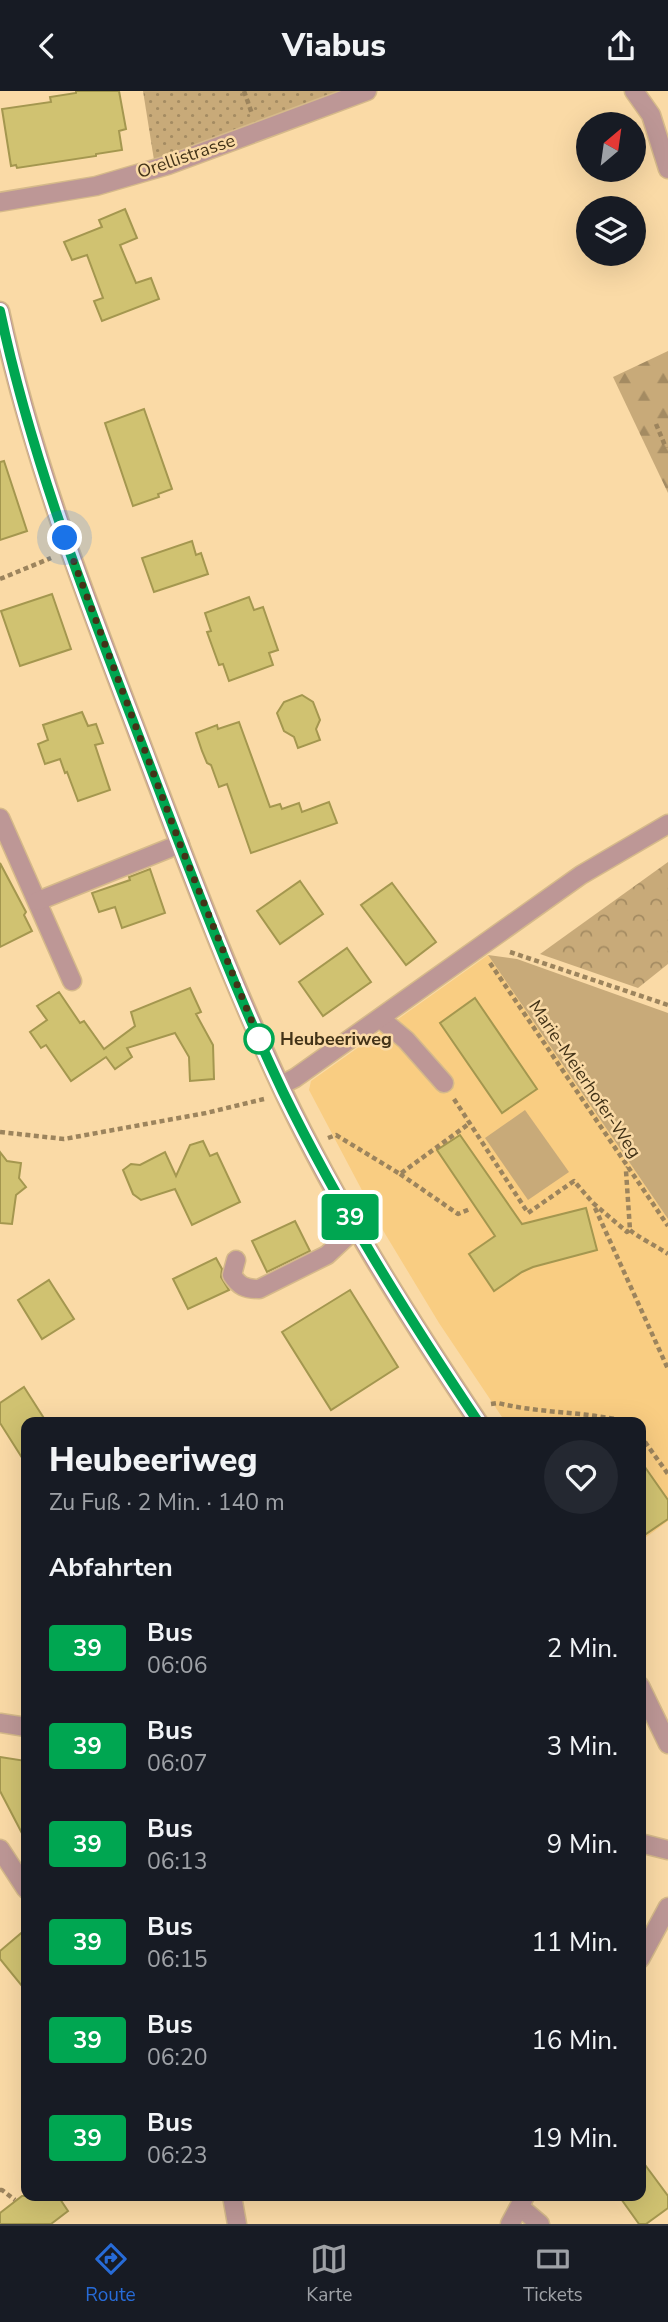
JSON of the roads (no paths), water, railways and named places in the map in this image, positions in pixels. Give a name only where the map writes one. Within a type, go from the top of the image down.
[{"type":"street","name":"Orellistrasse","points":[[0,202],[96,185],[167,165],[367,91]]},
{"type":"street","points":[[634,91],[651,115],[668,169]]},
{"type":"street","points":[[0,311],[47,485],[65,538],[180,844],[259,1039],[276,1091],[356,1228],[475,1417]]},
{"type":"street","points":[[0,818],[72,981]]},
{"type":"street","points":[[276,1091],[581,876],[668,824]]},
{"type":"street","points":[[38,901],[180,844]]},
{"type":"street","points":[[381,1019],[406,1040],[444,1083]]},
{"type":"street","points":[[236,1260],[232,1275],[239,1284],[248,1289],[259,1289],[327,1255],[356,1228]]},
{"type":"street","points":[[646,1698],[668,1744]]},
{"type":"street","points":[[0,1723],[21,1726]]},
{"type":"street","points":[[646,1844],[668,1850]]},
{"type":"street","points":[[0,1849],[21,1881]]},
{"type":"street","points":[[646,1948],[668,1907]]},
{"type":"street","points":[[233,2201],[237,2224]]},
{"type":"street","points":[[510,2224],[522,2202],[540,2224]]},
{"type":"place","name":"Heubeeriweg","points":[[259,1039]]}]
